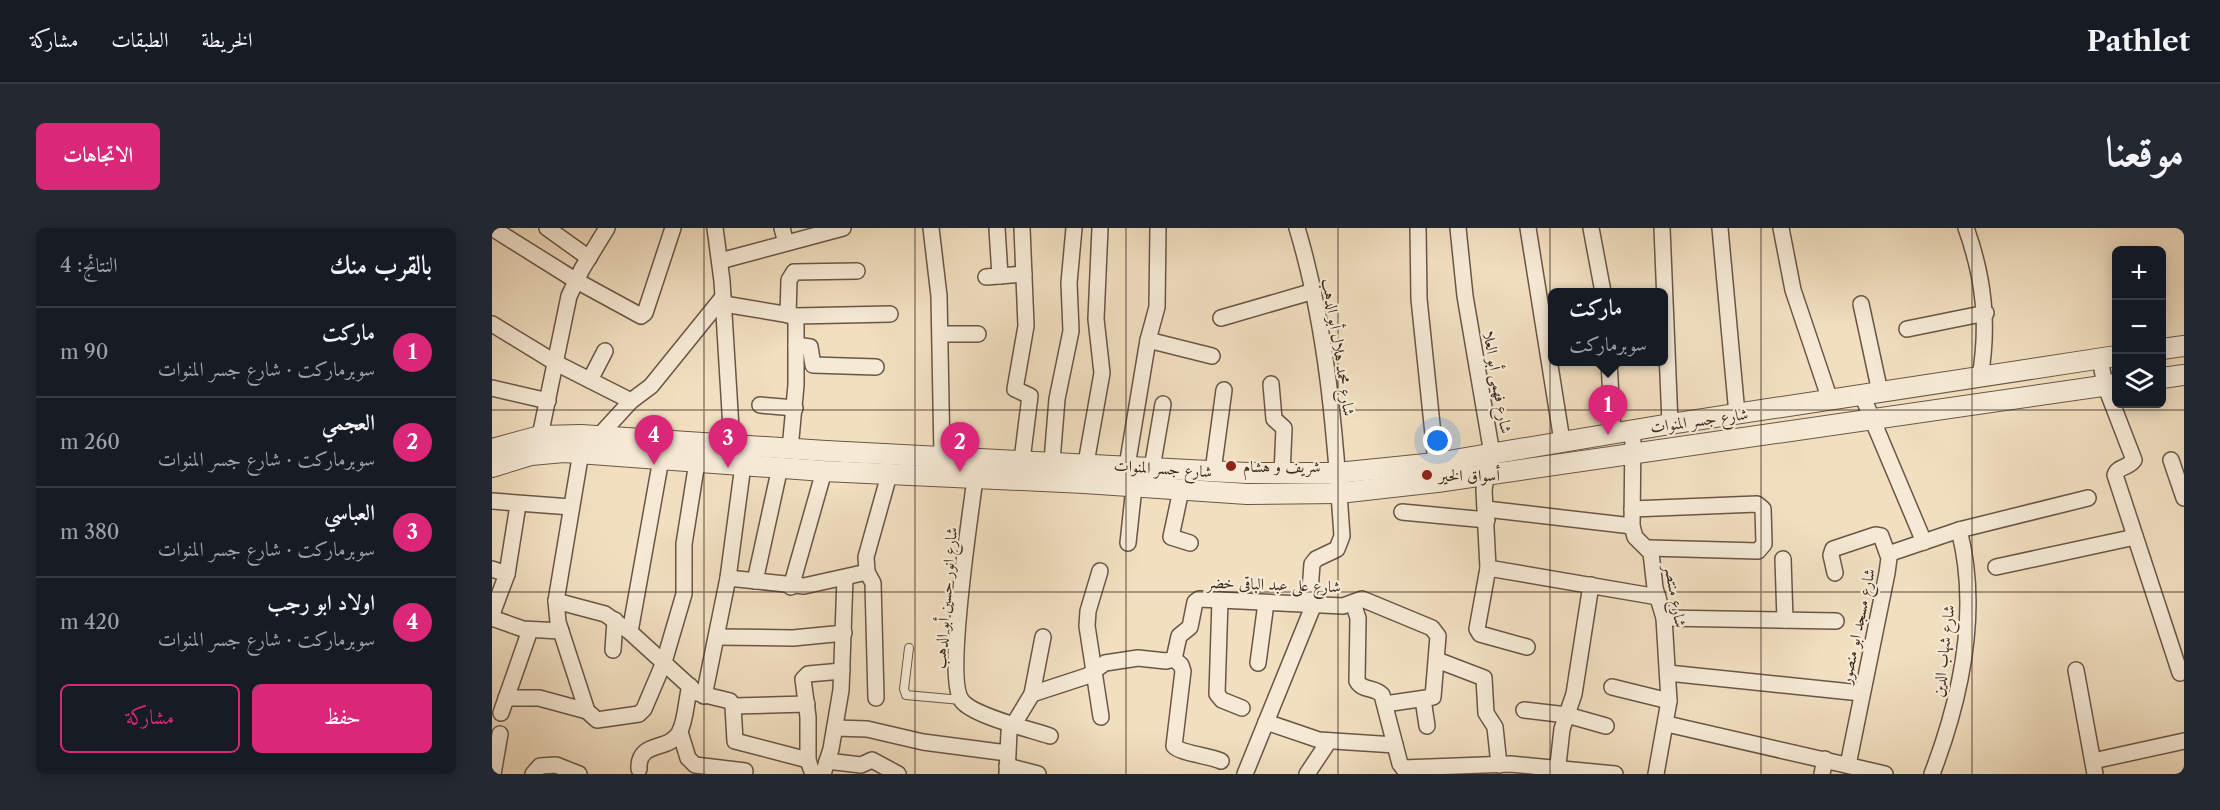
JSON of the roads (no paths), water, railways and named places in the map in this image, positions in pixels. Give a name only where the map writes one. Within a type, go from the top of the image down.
[{"type":"street","points":[[492,228],[575,280],[638,315],[644,315],[673,228]]},
{"type":"street","points":[[547,228],[589,258]]},
{"type":"street","points":[[540,436],[567,305],[575,280],[607,228]]},
{"type":"street","points":[[715,228],[720,261],[732,445]]},
{"type":"street","points":[[931,228],[941,334],[942,456]]},
{"type":"street","points":[[997,228],[993,276],[1024,274]]},
{"type":"street","points":[[1022,228],[1026,326],[1015,388],[1016,391],[1030,395],[1022,460]]},
{"type":"street","points":[[1052,461],[1056,399],[1071,331],[1069,284],[1074,228]]},
{"type":"street","points":[[1086,463],[1102,373],[1096,319],[1100,228]]},
{"type":"street","points":[[1127,466],[1148,340],[1159,294],[1158,228]]},
{"type":"street","name":"شارع محمد هلال أبو الدهب","points":[[1297,228],[1314,291],[1326,363],[1339,493],[1340,544],[1337,549],[1316,559],[1312,564],[1312,604]]},
{"type":"street","points":[[1418,228],[1420,319],[1436,463]]},
{"type":"street","name":"شارع فهمى أبو العلا","points":[[1458,228],[1466,296],[1491,453],[1484,490],[1488,568],[1478,631],[1527,647]]},
{"type":"street","points":[[1528,228],[1548,353]]},
{"type":"street","points":[[1592,228],[1602,288]]},
{"type":"street","points":[[1662,228],[1664,288]]},
{"type":"street","points":[[1720,228],[1737,414]]},
{"type":"street","points":[[1781,228],[1793,290],[1830,400]]},
{"type":"street","points":[[1966,228],[1980,273],[1986,313],[1986,334],[1980,377]]},
{"type":"street","points":[[720,261],[784,236],[833,229]]},
{"type":"street","points":[[790,449],[795,408],[796,345],[789,280],[794,272],[856,271]]},
{"type":"street","points":[[1221,318],[1314,291]]},
{"type":"street","points":[[723,301],[792,316],[890,314]]},
{"type":"street","points":[[599,436],[631,401],[651,386],[723,301]]},
{"type":"street","points":[[1861,303],[1872,419],[1924,542]]},
{"type":"street","points":[[1907,329],[1986,313]]},
{"type":"street","points":[[492,324],[556,363],[631,401]]},
{"type":"street","points":[[941,334],[978,334]]},
{"type":"street","points":[[1148,340],[1212,356]]},
{"type":"street","points":[[796,345],[810,347],[813,365],[876,367]]},
{"type":"street","points":[[2166,348],[2184,346]]},
{"type":"street","points":[[590,380],[604,351]]},
{"type":"street","points":[[2108,358],[2111,385],[2133,457],[2132,463],[2117,470],[2115,475],[2180,673]]},
{"type":"street","name":"شارع جسر المنوات","points":[[492,449],[540,436],[599,436],[790,449],[1213,471],[1282,474],[1337,472],[1436,463],[1670,424],[2108,358]]},
{"type":"street","points":[[1550,366],[1562,441]]},
{"type":"street","points":[[1609,366],[1613,433]]},
{"type":"street","points":[[1668,366],[1670,424]]},
{"type":"street","points":[[2166,377],[2184,375]]},
{"type":"street","points":[[1271,384],[1274,418],[1284,428],[1282,474]]},
{"type":"street","name":"شارع جسر المنوات","points":[[492,467],[531,455],[581,452],[889,475],[1257,494],[1339,493],[1388,489],[2111,385]]},
{"type":"street","points":[[492,388],[548,401]]},
{"type":"street","points":[[1213,471],[1224,390]]},
{"type":"street","points":[[1152,468],[1163,404]]},
{"type":"street","points":[[760,405],[795,408]]},
{"type":"street","points":[[1402,512],[1487,515],[1632,526],[1632,430]]},
{"type":"street","points":[[581,452],[556,601],[561,631],[587,711],[592,718],[602,720],[632,716],[644,709],[664,662],[684,594],[684,544],[697,462]]},
{"type":"street","points":[[630,632],[661,459]]},
{"type":"street","points":[[2171,460],[2184,498]]},
{"type":"street","points":[[704,696],[728,578],[743,465]]},
{"type":"street","points":[[755,581],[780,468]]},
{"type":"street","points":[[791,587],[824,471]]},
{"type":"street","points":[[876,698],[873,583],[867,572],[869,543],[889,475]]},
{"type":"street","name":"شارع انور حسين أبو الدهب","points":[[961,700],[955,677],[958,619],[975,478]]},
{"type":"street","points":[[1128,543],[1134,487]]},
{"type":"street","points":[[1181,490],[1171,537],[1190,543]]},
{"type":"street","points":[[1888,554],[1959,530],[2088,498]]},
{"type":"street","points":[[492,501],[518,505],[571,507]]},
{"type":"street","points":[[1632,509],[1756,504],[1763,509],[1764,544],[1758,551],[1648,548]]},
{"type":"street","points":[[518,505],[507,574],[492,616],[530,630],[561,631]]},
{"type":"street","name":"شارع منتصر","points":[[1632,526],[1635,537],[1648,548],[1664,618],[1669,700],[1667,724],[1656,774]]},
{"type":"street","name":"شارع شهاب الدين","points":[[1932,774],[1951,721],[1966,639],[1968,592],[1959,530]]},
{"type":"street","name":"شارع مسجد ابو منصور","points":[[1835,573],[1831,555],[1835,548],[1877,534],[1882,538],[1888,554],[1887,573],[1848,765]]},
{"type":"street","points":[[1996,567],[2135,537]]},
{"type":"street","points":[[1783,559],[1785,620]]},
{"type":"street","points":[[1488,568],[1658,597]]},
{"type":"street","points":[[492,569],[507,574]]},
{"type":"street","points":[[1100,571],[1088,611],[1087,626],[1101,717]]},
{"type":"street","points":[[728,578],[791,587],[867,572]]},
{"type":"street","points":[[844,578],[842,671],[835,728],[825,768],[861,765],[872,760],[898,774]]},
{"type":"street","points":[[1558,770],[1562,729],[1574,694],[1591,585]]},
{"type":"street","points":[[1220,600],[1217,694],[1222,700],[1242,708]]},
{"type":"street","name":"شارع على عبد الباقى خضر","points":[[1174,659],[1179,636],[1190,627],[1196,601],[1220,600],[1343,606],[1357,600],[1368,601],[1434,629],[1438,636],[1437,660]]},
{"type":"street","points":[[556,601],[605,614],[630,632],[704,696],[730,701],[733,706],[734,739],[811,767],[807,704],[802,681],[804,676],[842,671]]},
{"type":"street","points":[[1258,663],[1266,603]]},
{"type":"street","points":[[1353,603],[1358,618],[1357,681],[1363,687],[1380,692],[1395,745],[1406,771],[1499,765],[1521,770],[1615,774]]},
{"type":"street","points":[[1245,774],[1312,604]]},
{"type":"street","points":[[1664,618],[1836,621]]},
{"type":"street","points":[[613,650],[615,620]]},
{"type":"street","points":[[501,713],[530,630]]},
{"type":"street","points":[[717,637],[785,638],[844,633]]},
{"type":"street","points":[[1007,764],[1012,723],[1023,712],[1032,694],[1043,637]]},
{"type":"street","points":[[1032,694],[1087,676],[1100,664],[1138,658],[1166,661],[1174,659],[1181,665],[1183,671],[1174,746],[1181,751],[1200,753],[1221,761]]},
{"type":"street","points":[[1385,704],[1423,699],[1434,695],[1437,660],[1484,678],[1486,713],[1495,727],[1499,765]]},
{"type":"street","points":[[2076,670],[2094,768],[2184,741]]},
{"type":"street","points":[[1668,673],[1861,693]]},
{"type":"street","points":[[690,686],[680,732],[688,758],[697,770],[745,772],[752,746]]},
{"type":"street","points":[[1612,687],[1669,700]]},
{"type":"street","points":[[506,698],[539,698],[587,711]]},
{"type":"street","points":[[1423,699],[1426,726]]},
{"type":"street","points":[[961,700],[984,715],[1050,736]]},
{"type":"street","points":[[733,706],[807,704]]},
{"type":"street","points":[[1524,710],[1567,716],[1606,726]]},
{"type":"street","points":[[1266,722],[1329,741],[1395,745]]},
{"type":"street","points":[[1667,724],[1823,767],[1848,765],[1885,774]]},
{"type":"street","points":[[835,728],[867,729],[1038,774]]},
{"type":"street","points":[[639,769],[641,758],[647,749],[673,739],[680,732]]},
{"type":"street","points":[[493,774],[500,734]]},
{"type":"street","points":[[1307,774],[1329,741]]},
{"type":"street","points":[[533,774],[540,766],[556,765],[579,774]]},
{"type":"lane","points":[[909,648],[904,689],[906,695],[961,700]]},
{"type":"place","name":"ماركت","points":[[1608,435]]},
{"type":"place","name":"اولاد ابو رجب","points":[[654,465]]},
{"type":"place","name":"شريف و هشام","points":[[1231,466]]},
{"type":"place","name":"العباسي","points":[[728,468]]},
{"type":"place","name":"العجمي","points":[[960,472]]},
{"type":"place","name":"أسواق الخير","points":[[1427,475]]}]
